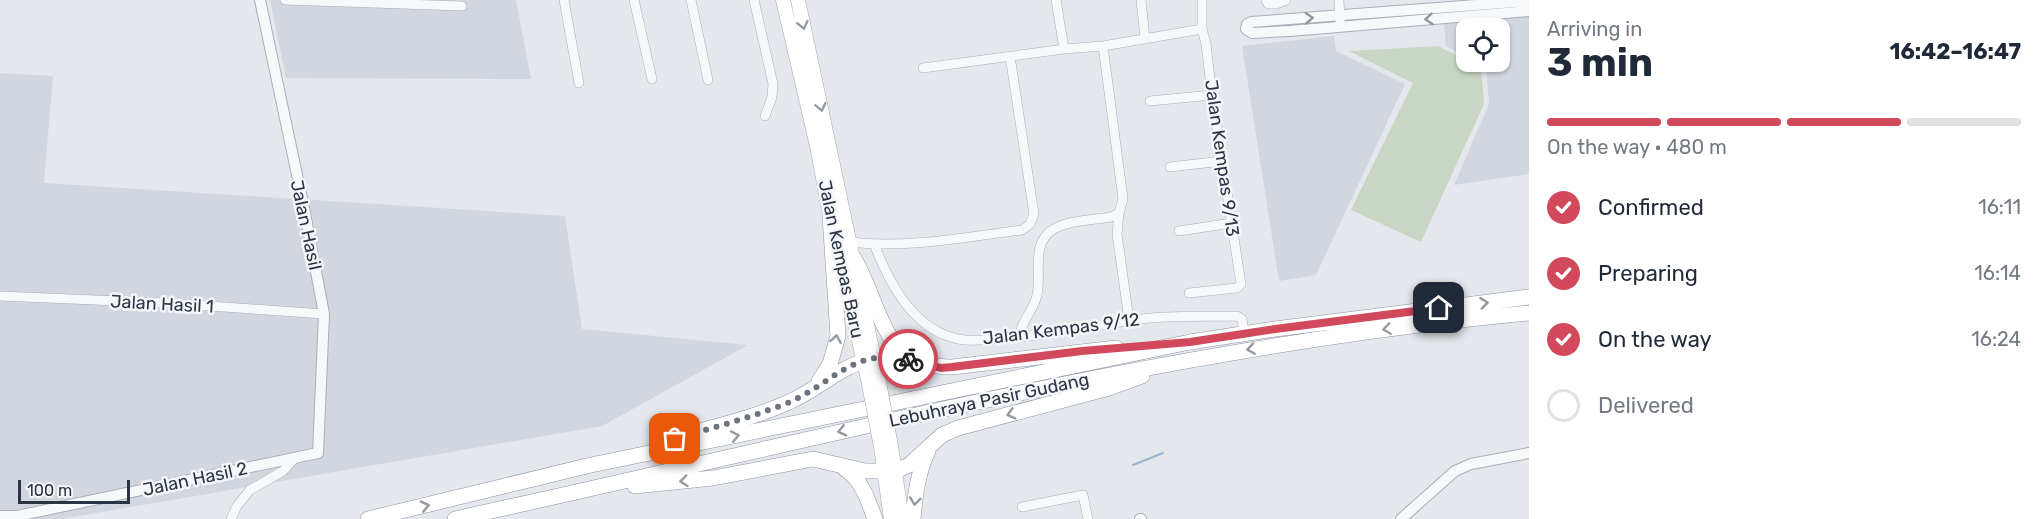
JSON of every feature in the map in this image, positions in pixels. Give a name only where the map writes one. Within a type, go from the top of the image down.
[{"type":"highway","points":[[811,391],[830,364],[838,336],[830,216]]},
{"type":"highway","points":[[851,250],[888,334],[900,352],[911,360]]},
{"type":"highway","name":"Lebuhraya Pasir Gudang","points":[[368,519],[591,465],[1190,342],[1244,333],[1529,297]]},
{"type":"highway","name":"Lebuhraya Pasir Gudang","points":[[454,519],[927,412],[1187,359],[1437,322],[1529,313]]},
{"type":"highway","points":[[591,465],[747,418],[811,391],[840,370],[869,359],[895,357],[941,368],[1082,351],[1190,342]]},
{"type":"highway","points":[[565,493],[713,478],[813,459],[849,469],[891,472],[909,465],[942,435],[958,428],[1108,388],[1187,359]]},
{"type":"highway","points":[[913,519],[915,497],[923,462],[932,443]]},
{"type":"highway","points":[[833,463],[854,475],[861,485],[875,519]]},
{"type":"main road","name":"Jalan Kempas Baru","points":[[783,0],[818,146],[830,216],[869,359]]},
{"type":"main road","name":"Jalan Kempas Baru","points":[[798,0],[851,250],[869,359],[902,519]]},
{"type":"main road","name":"Jalan Kempas Baru","points":[[891,472],[891,519]]},
{"type":"street","name":"Jalan Hasil","points":[[260,0],[324,314],[318,453]]},
{"type":"street","points":[[285,0],[462,6]]},
{"type":"street","points":[[564,0],[579,83]]},
{"type":"street","points":[[634,0],[652,79]]},
{"type":"street","points":[[691,0],[708,80]]},
{"type":"street","points":[[754,0],[772,84],[772,96],[765,116]]},
{"type":"street","points":[[1056,0],[1064,49]]},
{"type":"street","points":[[1141,0],[1145,39]]},
{"type":"street","name":"Jalan Kempas 9/13","points":[[1189,293],[1239,287],[1241,284],[1202,29],[1202,0]]},
{"type":"street","points":[[1267,2],[1276,4],[1286,0]]},
{"type":"street","points":[[1339,0],[1340,21]]},
{"type":"street","points":[[1529,1],[1340,21],[1251,33],[1246,29],[1247,24],[1251,22],[1340,21],[1529,11]]},
{"type":"street","points":[[923,68],[1103,46],[1202,29]]},
{"type":"street","points":[[1103,46],[1123,199],[1117,234],[1129,320]]},
{"type":"street","points":[[851,250],[1022,230],[1030,224],[1034,214],[1010,56]]},
{"type":"street","points":[[1150,101],[1212,95]]},
{"type":"street","points":[[1170,167],[1222,161]]},
{"type":"street","points":[[1020,338],[1022,324],[1037,298],[1039,252],[1044,235],[1058,225],[1112,218],[1119,213]]},
{"type":"street","points":[[1179,231],[1232,223]]},
{"type":"street","name":"Jalan Kempas 9/12","points":[[875,246],[904,302],[917,318],[950,337],[964,340],[1020,338],[1129,320],[1237,316],[1242,318],[1244,333]]},
{"type":"street","name":"Jalan Hasil 1","points":[[0,296],[166,303],[324,314]]},
{"type":"street","name":"Jalan Hasil 2","points":[[0,516],[28,513],[318,453]]},
{"type":"street","points":[[1401,519],[1455,471],[1471,464],[1529,453]]},
{"type":"street","points":[[231,519],[237,506],[250,490],[283,471],[294,459]]},
{"type":"street","points":[[1022,507],[1083,495],[1088,519]]},
{"type":"shaded area","points":[[270,0],[516,0],[531,79],[286,78]]},
{"type":"shaded area","points":[[1529,16],[1529,174],[1454,185],[1489,104],[1486,72],[1510,72],[1510,18],[1505,18]]},
{"type":"shaded area","points":[[1456,22],[1456,51],[1446,46],[1444,23]]},
{"type":"shaded area","points":[[1334,36],[1336,51],[1405,84],[1316,275],[1279,281],[1242,46]]},
{"type":"shaded area","points":[[0,73],[53,76],[44,183],[565,216],[582,329],[748,345],[602,426],[61,519],[0,519]]},
{"type":"green space","points":[[1438,46],[1456,55],[1456,72],[1481,72],[1484,104],[1421,242],[1351,210],[1413,83],[1349,51]]},
{"type":"waterway","points":[[1133,465],[1163,453]]},
{"type":"way so far","points":[[675,439],[747,418],[788,402],[811,391],[850,365],[875,358],[908,359]]},
{"type":"route","points":[[908,359],[941,368],[952,367],[1082,351],[1190,342],[1439,308]]}]
